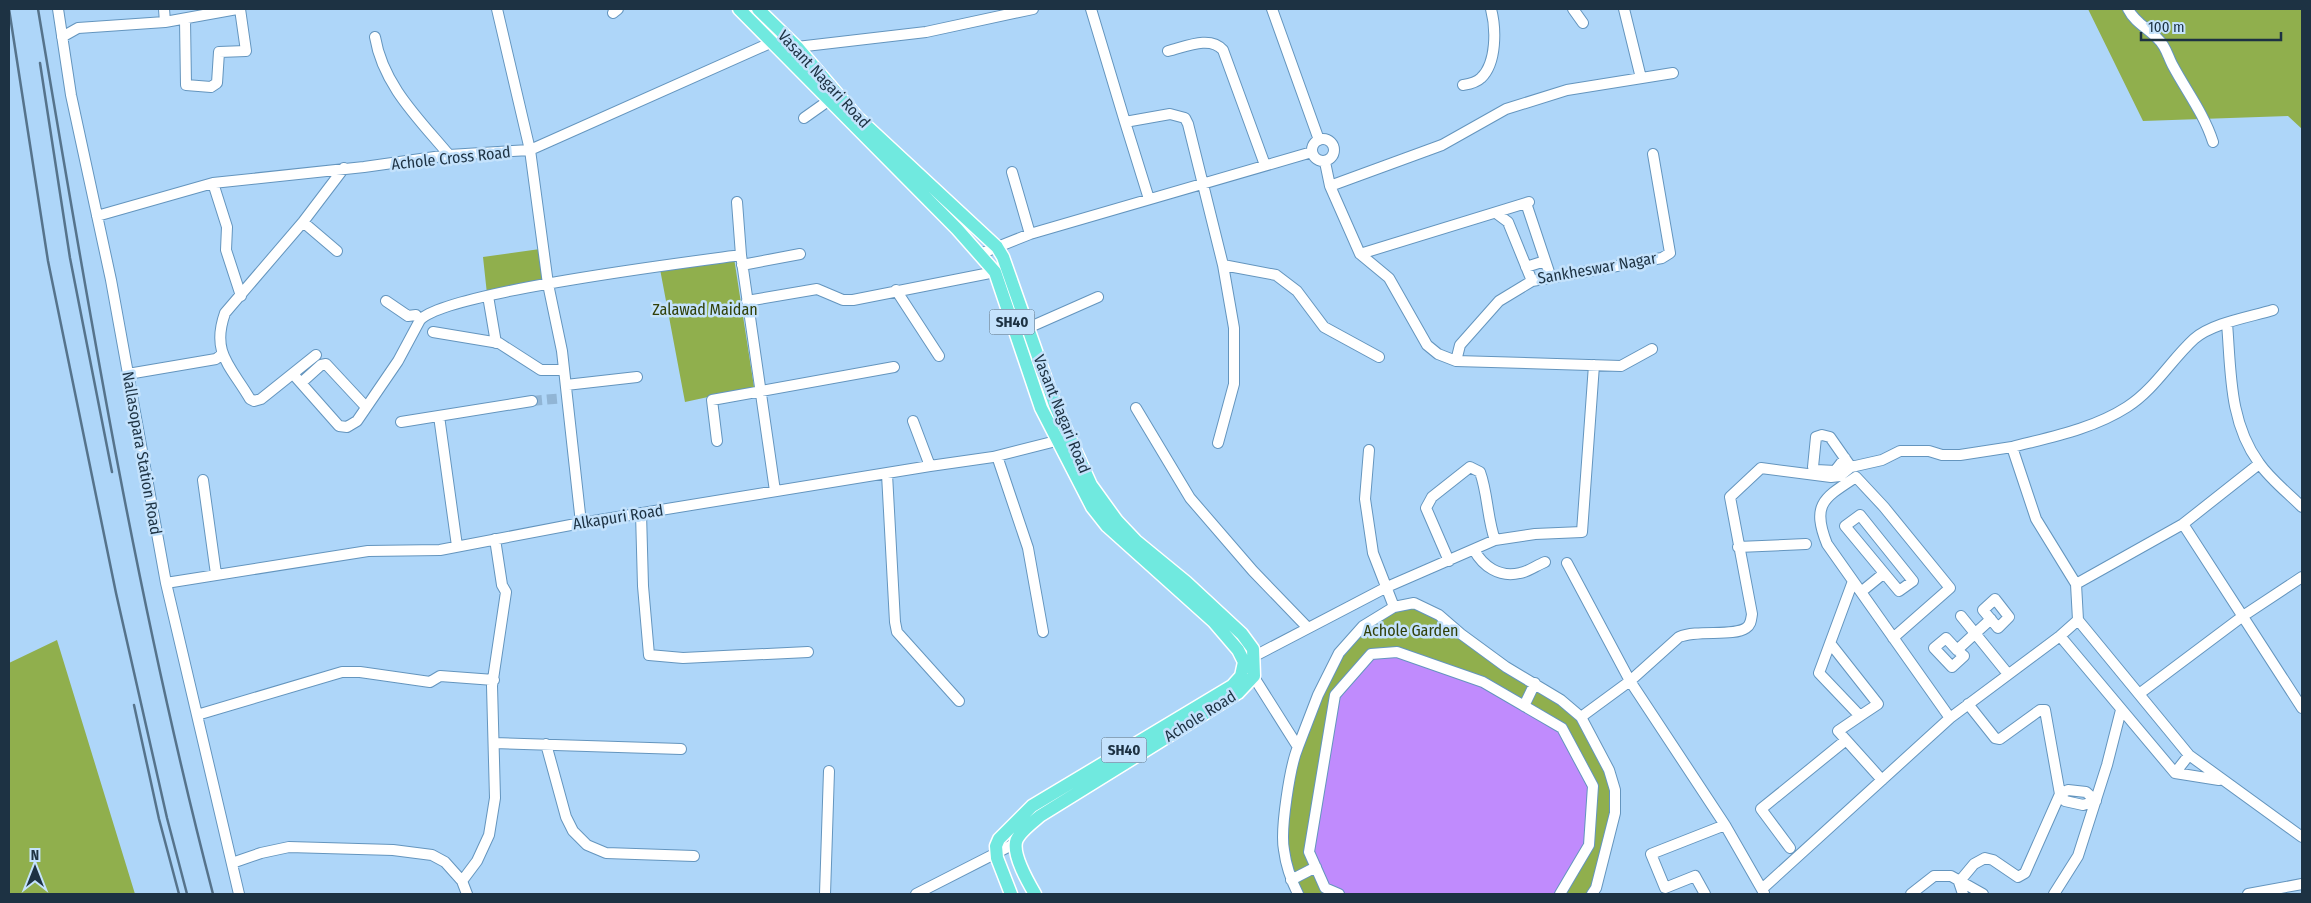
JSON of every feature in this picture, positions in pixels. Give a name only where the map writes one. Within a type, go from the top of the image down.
[{"type":"main road","name":"Vasant Nagari Road","points":[[738,9],[774,42],[828,101],[980,254],[995,272],[1042,408],[1063,439]]},
{"type":"main road","name":"Vasant Nagari Road","points":[[758,9],[798,47],[857,117],[997,247],[1003,257],[1055,405],[1063,439],[1092,507],[1107,526],[1214,622],[1238,650],[1249,659]]},
{"type":"main road","points":[[1249,659],[1254,676]]},
{"type":"main road","name":"Achole Road","points":[[996,853],[999,839],[1032,806],[1232,686],[1242,676],[1249,659]]},
{"type":"main road","name":"Achole Road","points":[[1016,843],[1040,816],[1238,693],[1254,676]]},
{"type":"main road","points":[[1016,843],[1022,870],[1035,894]]},
{"type":"main road","points":[[996,853],[1011,894]]},
{"type":"street","name":"Nallasopara Station Road","points":[[58,9],[71,95],[128,374],[166,583],[239,894]]},
{"type":"street","points":[[164,9],[165,22]]},
{"type":"street","points":[[62,37],[78,28],[185,20],[239,9],[246,51],[219,52],[217,83],[212,87],[186,84],[185,20]]},
{"type":"street","points":[[497,9],[530,150],[548,284],[564,370],[565,398],[581,523]]},
{"type":"street","points":[[783,53],[798,47],[926,32],[1033,9]]},
{"type":"street","points":[[1090,9],[1149,199]]},
{"type":"street","points":[[1272,9],[1319,140]]},
{"type":"street","points":[[1463,85],[1475,82],[1487,72],[1494,44],[1491,9]]},
{"type":"street","points":[[1572,9],[1583,24]]},
{"type":"street","points":[[1624,9],[1641,78]]},
{"type":"street","points":[[2128,9],[2143,28],[2158,38],[2172,66],[2207,121],[2213,142]]},
{"type":"street","name":"Achole Cross Road","points":[[97,216],[213,183],[449,155],[530,150],[786,36]]},
{"type":"street","points":[[375,37],[385,72],[392,85],[449,155]]},
{"type":"street","points":[[1168,51],[1207,42],[1218,44],[1223,50],[1265,165]]},
{"type":"street","points":[[1330,186],[1442,146],[1506,110],[1567,90],[1673,73]]},
{"type":"street","points":[[804,118],[828,101]]},
{"type":"street","points":[[1125,122],[1170,114],[1185,118],[1223,265],[1234,328],[1234,384],[1218,443]]},
{"type":"street","points":[[1326,139],[1334,147],[1332,158],[1325,162],[1318,161],[1312,152],[1313,144],[1319,140],[1326,139]]},
{"type":"street","points":[[980,254],[1030,234],[1312,152]]},
{"type":"street","name":"Sankheswar Nagar","points":[[1496,213],[1508,222],[1532,281],[1662,258],[1670,253],[1653,154]]},
{"type":"street","points":[[1325,162],[1330,186],[1360,254],[1388,278],[1428,345],[1438,354],[1456,361],[1621,366],[1652,349]]},
{"type":"street","points":[[316,354],[261,399],[254,402],[222,354],[218,342],[220,327],[225,313],[303,222],[344,168]]},
{"type":"street","points":[[1012,172],[1030,234]]},
{"type":"street","points":[[213,183],[227,227],[226,250],[241,296]]},
{"type":"street","points":[[737,202],[741,260],[775,491]]},
{"type":"street","points":[[1360,254],[1528,202],[1551,278]]},
{"type":"street","points":[[303,222],[337,251]]},
{"type":"street","points":[[293,374],[339,426],[352,426],[398,361],[420,320],[425,314],[435,310],[488,296],[548,284],[800,254]]},
{"type":"street","points":[[1526,267],[1545,261]]},
{"type":"street","points":[[1223,265],[1276,275],[1297,290],[1324,327],[1379,357]]},
{"type":"street","points":[[747,301],[809,289],[817,289],[843,300],[995,272]]},
{"type":"street","points":[[1456,361],[1460,345],[1499,301],[1532,281]]},
{"type":"street","points":[[896,290],[939,356]]},
{"type":"street","points":[[488,296],[496,343]]},
{"type":"street","points":[[1016,334],[1098,297]]},
{"type":"street","points":[[386,301],[408,316],[416,315],[420,320]]},
{"type":"street","points":[[1582,717],[1630,681],[1679,637],[1689,633],[1738,631],[1746,628],[1751,623],[1752,614],[1738,548],[1730,497],[1761,468],[1831,477],[1840,476],[1848,462],[1882,460],[1900,451],[1929,451],[1942,455],[1960,455],[2012,447],[2081,429],[2128,407],[2154,383],[2195,338],[2227,323],[2273,310]]},
{"type":"street","points":[[2227,323],[2234,410],[2238,424],[2259,464],[2302,506]]},
{"type":"street","points":[[433,332],[496,343],[541,370],[564,370]]},
{"type":"street","points":[[128,374],[216,359],[222,354]]},
{"type":"street","points":[[301,383],[321,365],[326,364],[366,407]]},
{"type":"street","points":[[1249,659],[1387,588],[1494,540],[1535,534],[1582,532],[1594,365]]},
{"type":"street","points":[[718,441],[712,400],[894,367]]},
{"type":"street","points":[[566,385],[637,376]]},
{"type":"street","points":[[402,422],[532,400]]},
{"type":"street","points":[[1136,408],[1190,498],[1253,571],[1308,628]]},
{"type":"street","points":[[438,416],[457,546]]},
{"type":"street","points":[[913,421],[930,466]]},
{"type":"street","name":"Alkapuri Road","points":[[166,583],[368,551],[440,550],[581,523],[997,456],[1063,439]]},
{"type":"street","points":[[2012,447],[2036,518],[2076,584],[2078,620],[2189,755],[2302,837]]},
{"type":"street","points":[[1369,450],[1365,498],[1373,553],[1394,607]]},
{"type":"street","points":[[997,456],[1028,548],[1043,632]]},
{"type":"street","points":[[2076,584],[2183,524],[2259,464]]},
{"type":"street","points":[[1449,560],[1426,508],[1432,497],[1470,467],[1480,472],[1485,488],[1494,540]]},
{"type":"street","points":[[887,474],[894,622],[897,632],[959,701]]},
{"type":"street","points":[[1893,638],[1950,588],[1884,507],[1856,476],[1828,495],[1820,515],[1820,526],[1827,544],[1893,638],[1950,718]]},
{"type":"street","points":[[203,480],[216,574]]},
{"type":"street","points":[[641,513],[643,586],[649,655],[683,658],[808,652]]},
{"type":"street","points":[[1860,515],[1913,581],[1899,591],[1883,574],[1845,526],[1860,515]]},
{"type":"street","points":[[2183,524],[2302,708]]},
{"type":"street","points":[[462,881],[477,861],[488,835],[494,798],[492,686],[506,592],[502,585],[495,539]]},
{"type":"street","points":[[1738,548],[1806,544]]},
{"type":"street","points":[[1474,550],[1481,562],[1494,571],[1519,574],[1545,562]]},
{"type":"street","points":[[1567,563],[1630,681],[1725,825],[1763,892],[1950,718],[2060,636],[2078,620]]},
{"type":"street","points":[[1861,592],[1883,574]]},
{"type":"street","points":[[2139,694],[2243,616],[2302,577]]},
{"type":"street","points":[[1853,581],[1819,673],[1860,716]]},
{"type":"street","points":[[1298,894],[1291,880],[1283,848],[1287,798],[1293,758],[1318,695],[1339,653],[1363,626],[1394,607],[1414,604],[1439,615],[1461,634],[1506,667],[1535,683],[1582,717],[1609,770],[1615,790],[1615,813],[1612,828],[1596,888],[1592,894]]},
{"type":"street","points":[[1961,616],[2008,674]]},
{"type":"street","points":[[1958,650],[1991,619]]},
{"type":"street","points":[[2060,636],[2174,774],[2221,780]]},
{"type":"street","points":[[1830,643],[1878,704],[1838,731],[1882,780]]},
{"type":"street","points":[[1339,894],[1325,888],[1308,852],[1335,695],[1371,654],[1397,652],[1483,682],[1562,728],[1593,786],[1588,845],[1560,894]]},
{"type":"street","points":[[197,715],[342,672],[360,672],[430,682],[440,676],[494,680]]},
{"type":"street","points":[[1254,676],[1298,747]]},
{"type":"street","points":[[1524,706],[1535,683]]},
{"type":"street","points":[[1961,894],[1959,882],[1974,864],[1985,858],[1993,860],[2018,876],[2022,876],[2028,869],[2060,794],[2045,710],[2040,710],[2000,739],[1995,738],[1968,704]]},
{"type":"street","points":[[2054,894],[2078,856],[2096,801],[2121,710]]},
{"type":"street","points":[[1790,848],[1761,809],[1846,740]]},
{"type":"street","points":[[494,743],[681,749]]},
{"type":"street","points":[[546,744],[566,817],[573,831],[587,845],[606,853],[694,856]]},
{"type":"street","points":[[2174,774],[2189,755]]},
{"type":"street","points":[[825,894],[829,771]]},
{"type":"street","points":[[2060,794],[2068,790],[2086,792],[2096,801]]},
{"type":"street","points":[[1705,894],[1695,876],[1665,888],[1651,854],[1725,825]]},
{"type":"street","name":"Achole Road","points":[[916,894],[1016,843]]},
{"type":"street","points":[[232,863],[261,853],[288,847],[393,850],[432,854],[445,862],[462,881],[467,894]]},
{"type":"street","points":[[1291,880],[1316,867]]},
{"type":"street","points":[[1911,894],[1934,876],[1951,876],[1983,894]]},
{"type":"street","points":[[2248,894],[2302,884]]},
{"type":"green space","points":[[2088,9],[2302,9],[2302,129],[2288,116],[2143,121]]},
{"type":"green space","points":[[540,249],[544,282],[487,294],[483,257]]},
{"type":"green space","name":"Zalawad Maidan","points":[[734,258],[754,387],[685,402],[660,269]]},
{"type":"green space","name":"Achole Garden","points":[[1414,603],[1581,717],[1615,790],[1592,894],[1298,894],[1283,848],[1293,758],[1339,653],[1370,622]]},
{"type":"green space","points":[[57,640],[135,894],[9,894],[9,663]]},
{"type":"shaded area","points":[[1397,652],[1483,682],[1562,728],[1593,786],[1589,845],[1560,894],[1339,894],[1325,888],[1309,852],[1335,695],[1371,654]]},
{"type":"tunnel","points":[[532,401],[564,398]]},
{"type":"railway","points":[[9,9],[48,261],[116,593],[167,818],[187,894]]},
{"type":"railway","points":[[38,9],[95,343],[137,564],[186,785],[213,894]]},
{"type":"railway","points":[[40,63],[70,258],[112,472]]},
{"type":"railway","points":[[134,705],[159,819],[179,894]]}]
